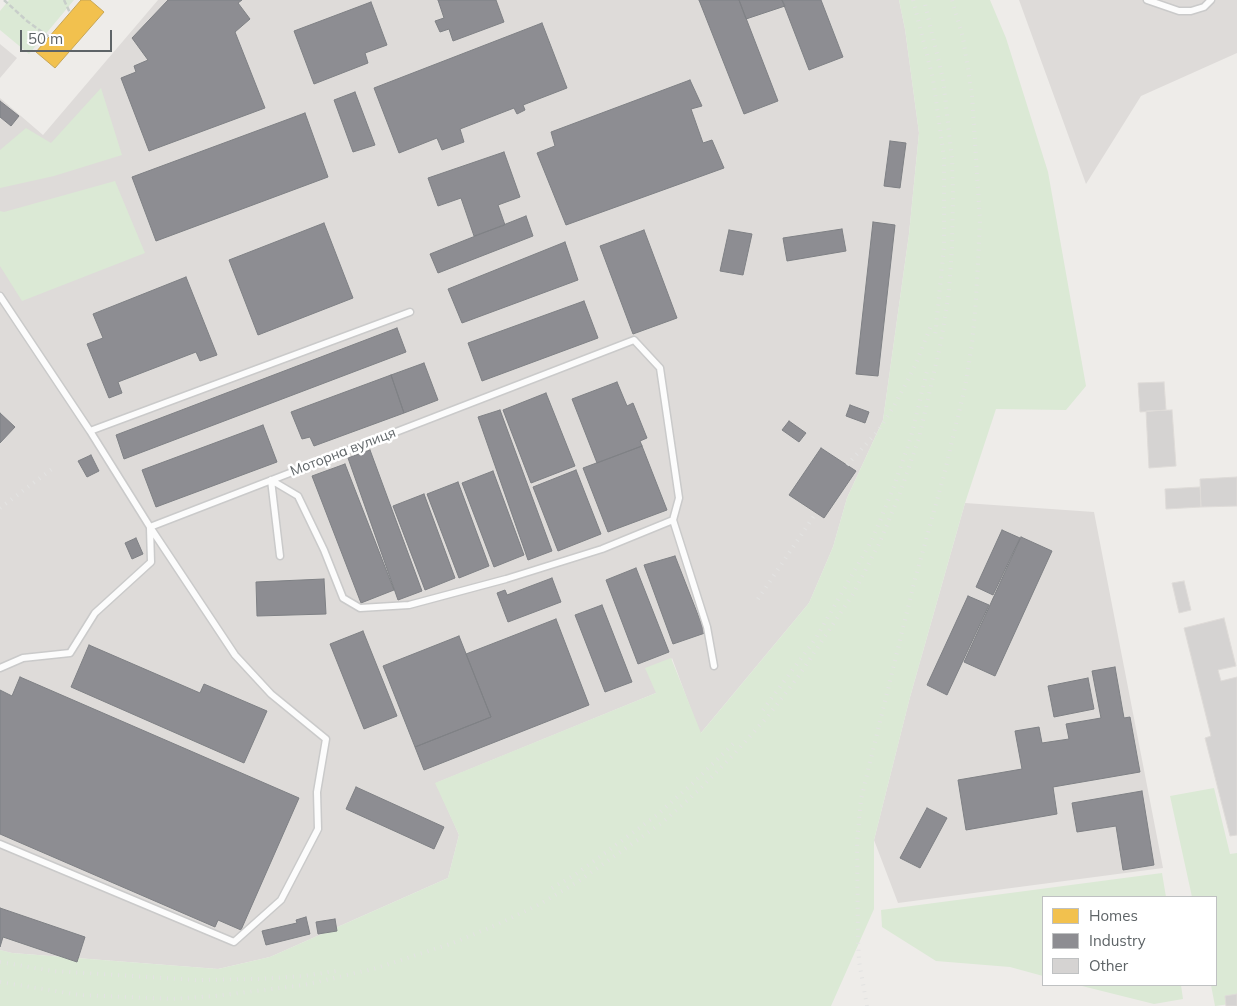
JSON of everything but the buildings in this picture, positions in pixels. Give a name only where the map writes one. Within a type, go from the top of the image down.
[{"type":"lane","points":[[1147,0],[1179,11],[1191,11],[1204,7],[1210,0]]},
{"type":"lane","points":[[0,296],[235,655],[271,694],[326,739],[317,792],[318,829],[281,900],[234,942],[0,844]]},
{"type":"lane","points":[[90,431],[410,312]]},
{"type":"lane","name":"Моторна вулиця","points":[[150,526],[634,340],[660,368],[679,498],[673,520]]},
{"type":"lane","points":[[271,480],[298,496],[324,550],[343,598],[360,608],[409,605],[506,579],[602,549],[673,520],[707,627],[714,666]]},
{"type":"lane","points":[[271,480],[280,556]]},
{"type":"lane","points":[[0,668],[24,658],[70,653],[95,613],[151,562],[150,526]]},
{"type":"path","points":[[4,0],[49,36]]},
{"type":"path","points":[[64,0],[70,13]]},
{"type":"shaded area","points":[[158,0],[899,0],[905,29],[919,133],[909,234],[883,420],[847,498],[833,547],[809,603],[700,734],[672,658],[656,693],[436,783],[459,835],[448,878],[270,957],[218,969],[12,953],[0,950],[0,98],[43,135]]},
{"type":"shaded area","points":[[1019,0],[1237,0],[1237,53],[1141,96],[1086,184]]},
{"type":"shaded area","points":[[0,44],[17,58],[0,78]]},
{"type":"shaded area","points":[[965,503],[1094,512],[1163,868],[898,903],[874,840],[910,697]]},
{"type":"green space","points":[[9,0],[74,0],[29,54],[0,30],[0,11]]},
{"type":"green space","points":[[899,0],[990,0],[1006,38],[1048,172],[1086,386],[1066,410],[996,409],[965,503],[910,697],[874,840],[874,909],[831,1006],[0,1006],[0,950],[12,953],[218,969],[270,957],[448,878],[459,835],[435,783],[656,693],[645,668],[671,658],[701,733],[809,603],[833,547],[847,498],[883,420],[909,234],[919,133],[905,29]]},
{"type":"green space","points":[[101,88],[122,155],[54,176],[0,188],[0,150],[26,128],[51,143]]},
{"type":"green space","points":[[115,181],[145,253],[22,301],[0,266],[0,211],[4,212]]},
{"type":"green space","points":[[1214,788],[1230,854],[1237,853],[1237,1003],[1215,1006],[1211,986],[1217,986],[1217,896],[1192,896],[1170,796]]},
{"type":"green space","points":[[1162,873],[1166,896],[1042,896],[1042,976],[1010,967],[936,961],[882,927],[881,910]]},
{"type":"green space","points":[[1082,986],[1181,986],[1183,999],[1154,1004]]},
{"type":"railway","points":[[913,0],[933,79],[944,158],[944,247],[935,337]]},
{"type":"railway","points":[[0,982],[80,995],[172,999],[215,996],[304,985],[377,968],[453,943],[496,925],[540,904],[579,881],[663,822],[699,790],[735,753],[768,716],[798,677],[853,594],[880,542],[900,493],[919,438],[941,342],[949,291],[953,194],[952,159],[943,79],[924,0]]},
{"type":"railway","points":[[867,1006],[859,961],[858,938],[857,842],[861,799],[965,387],[972,344],[976,300],[980,221],[972,95],[963,38],[952,0]]},
{"type":"railway","points":[[847,465],[878,431],[894,406],[915,366],[932,323]]},
{"type":"railway","points":[[763,710],[816,638],[872,540],[893,489],[911,437],[927,371]]},
{"type":"railway","points":[[0,508],[56,466]]},
{"type":"railway","points":[[758,599],[816,513]]},
{"type":"railway","points":[[552,888],[576,874],[657,815],[737,740]]},
{"type":"railway","points":[[0,962],[53,971],[196,980],[258,979],[304,976],[336,971]]}]
